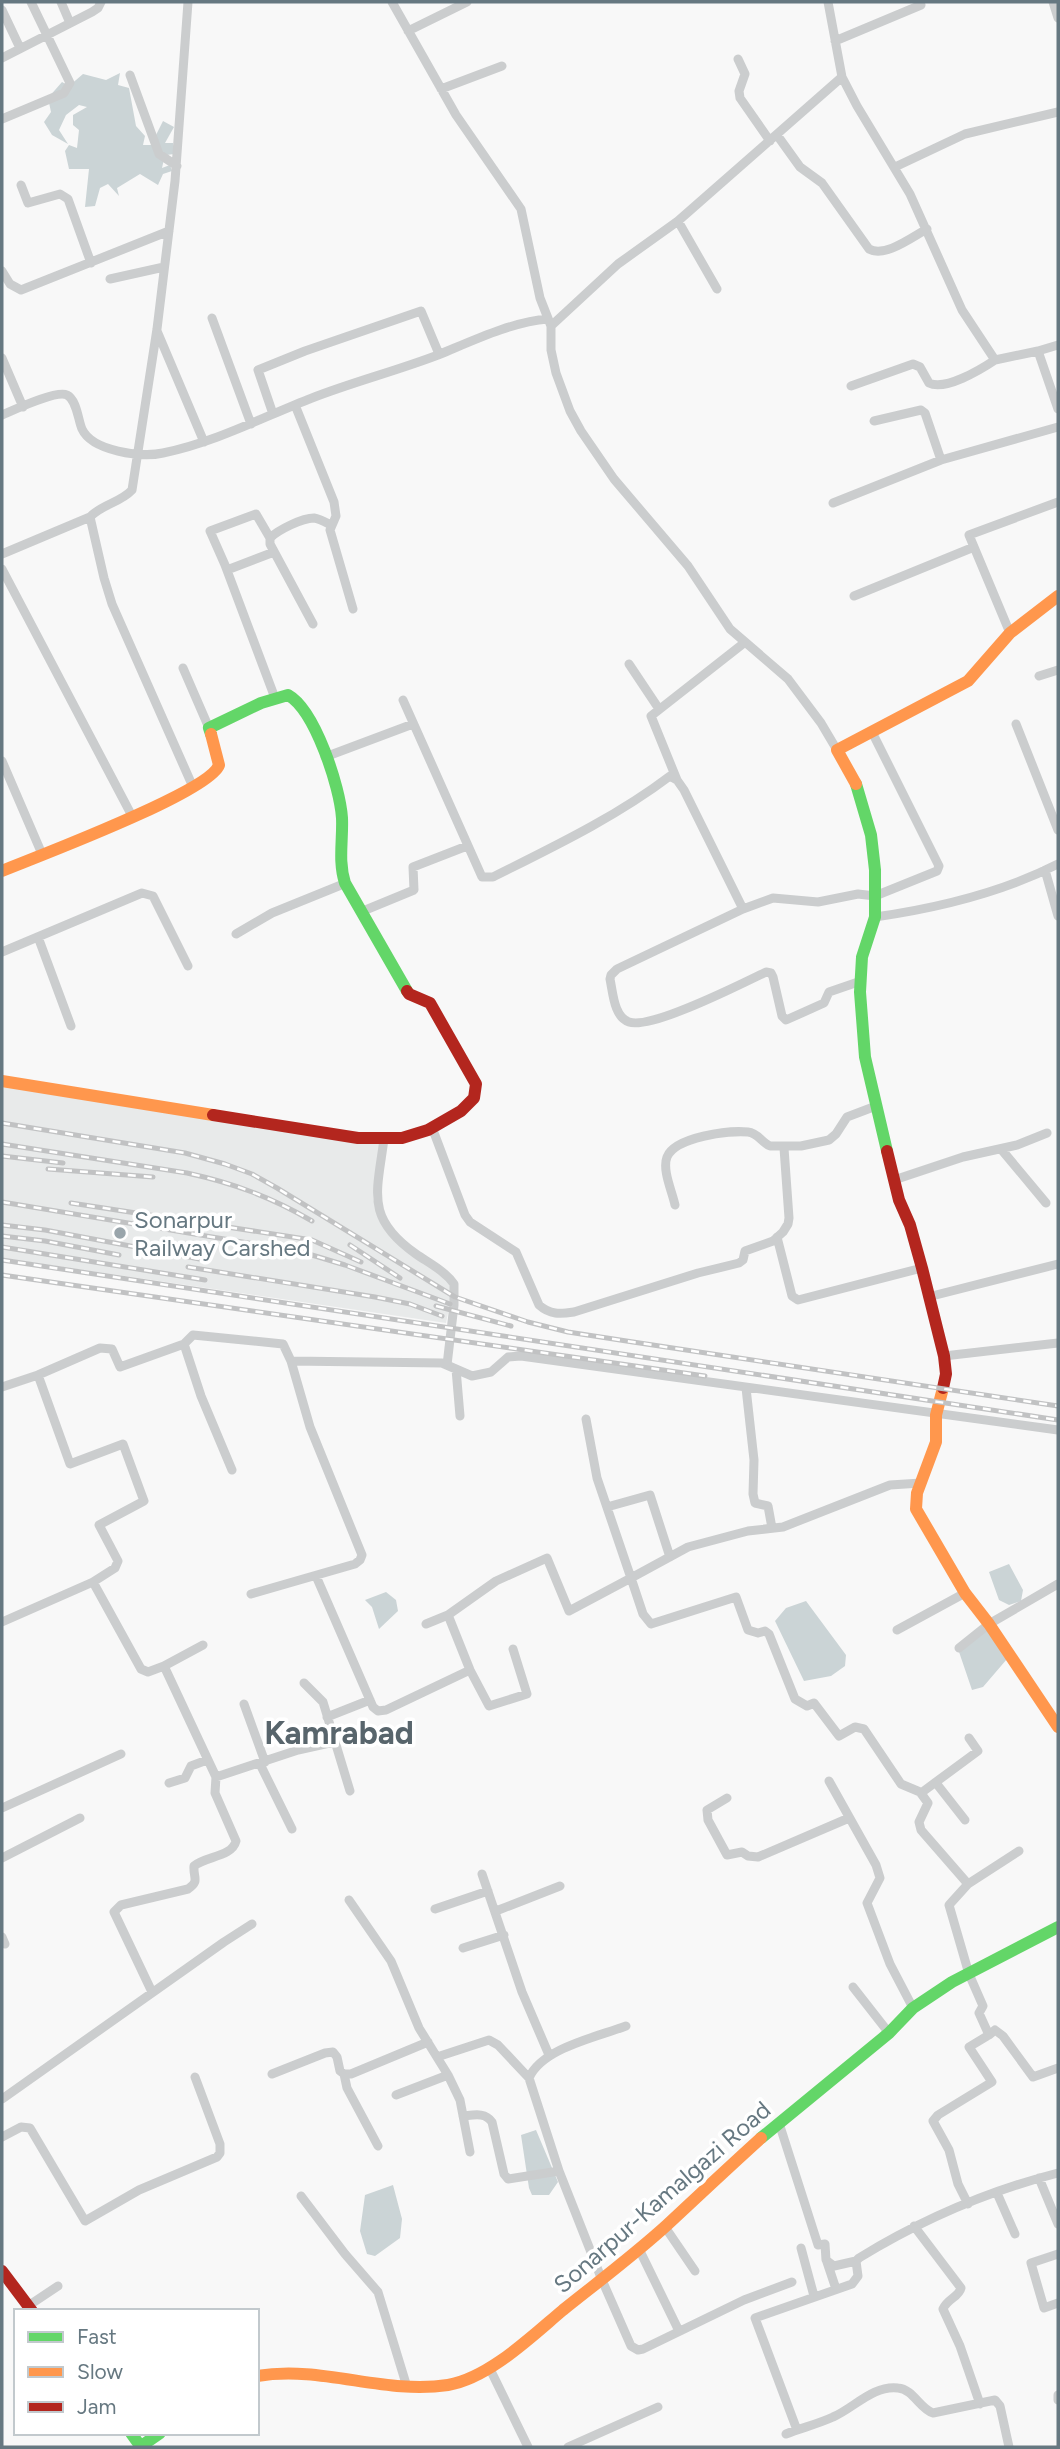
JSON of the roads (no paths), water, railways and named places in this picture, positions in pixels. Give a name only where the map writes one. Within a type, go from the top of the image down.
[{"type":"street","points":[[2,119],[64,93],[70,83],[31,2]]},
{"type":"street","points":[[61,2],[70,23]]},
{"type":"street","points":[[2,58],[98,8],[101,2]]},
{"type":"street","points":[[2,554],[90,517],[132,490],[157,329],[177,166],[188,2]]},
{"type":"street","points":[[392,2],[462,123],[521,209],[538,290],[550,323],[551,351],[556,373],[570,411],[581,430],[614,479],[688,566],[730,629],[788,680],[821,723],[855,783],[863,803],[872,847],[875,897],[875,917],[862,957],[860,981],[865,1057],[894,1180],[922,1268],[944,1356],[946,1380],[936,1415],[936,1442],[917,1493],[916,1509],[965,1593],[1058,1727]]},
{"type":"street","points":[[408,31],[467,2]]},
{"type":"street","points":[[828,2],[842,77],[895,167],[927,229],[962,310],[995,360]]},
{"type":"street","points":[[1053,2],[1058,18]]},
{"type":"street","points":[[835,41],[921,5]]},
{"type":"street","points":[[2,10],[20,48]]},
{"type":"street","points":[[738,59],[745,74],[739,92],[740,98],[800,167],[822,183],[869,249],[875,253],[883,251],[927,229]]},
{"type":"street","points":[[441,89],[502,66]]},
{"type":"street","points":[[130,75],[159,154],[177,166]]},
{"type":"street","points":[[2,415],[57,395],[67,395],[73,401],[87,437],[97,444],[137,455],[162,454],[204,442],[295,405],[517,326],[550,323],[618,264],[678,221],[842,77]]},
{"type":"street","points":[[895,167],[965,134],[1058,112]]},
{"type":"street","points":[[21,185],[28,203],[60,194],[68,199],[91,263]]},
{"type":"street","points":[[678,221],[717,289]]},
{"type":"street","points":[[2,271],[9,284],[20,289],[169,231]]},
{"type":"street","points":[[110,279],[164,267]]},
{"type":"street","points":[[273,414],[258,370],[305,351],[421,311],[439,354]]},
{"type":"street","points":[[212,318],[251,424]]},
{"type":"street","points":[[157,329],[204,442]]},
{"type":"street","points":[[851,386],[913,364],[920,368],[929,383],[936,386],[974,374],[995,360],[1058,345]]},
{"type":"street","points":[[1038,351],[1058,409]]},
{"type":"street","points":[[2,358],[23,407]]},
{"type":"street","points":[[295,405],[334,502],[336,516],[330,530],[353,609]]},
{"type":"street","points":[[874,421],[921,410],[925,413],[941,460]]},
{"type":"street","points":[[833,503],[941,460],[1058,427]]},
{"type":"street","points":[[1010,633],[969,535],[1058,502]]},
{"type":"street","points":[[275,698],[210,531],[256,514],[313,624]]},
{"type":"street","points":[[90,517],[112,604],[193,787]]},
{"type":"street","points":[[270,538],[307,519],[317,518],[331,525]]},
{"type":"street","points":[[854,596],[974,547]]},
{"type":"street","points":[[227,570],[274,552]]},
{"type":"street","points":[[2,569],[5,585],[132,816]]},
{"type":"street","points":[[837,750],[968,681],[1010,633],[1058,596]]},
{"type":"street","points":[[743,909],[677,780],[651,716],[744,643]]},
{"type":"street","points":[[629,664],[659,709]]},
{"type":"street","points":[[2,871],[132,816],[212,776],[218,769],[219,762],[209,728],[183,668]]},
{"type":"street","points":[[1039,676],[1058,670]]},
{"type":"street","points":[[2,1081],[341,1136],[384,1139],[418,1135],[433,1130],[475,1099],[476,1084],[428,1000],[408,995],[345,883],[339,796],[326,757],[298,701],[287,695],[275,698],[209,728]]},
{"type":"street","points":[[403,699],[482,877],[493,877],[572,838],[670,776],[677,780]]},
{"type":"street","points":[[326,757],[414,724]]},
{"type":"street","points":[[1016,724],[1058,830]]},
{"type":"street","points":[[860,981],[829,992],[824,1003],[786,1020],[782,1016],[773,976],[769,971],[728,991],[654,1019],[629,1023],[621,1017],[616,1008],[610,979],[613,972],[743,909],[780,897],[818,902],[858,894],[875,897],[933,874],[939,866],[872,732]]},
{"type":"street","points":[[2,761],[42,854]]},
{"type":"street","points":[[363,911],[414,890],[413,867],[467,846]]},
{"type":"street","points":[[875,917],[968,900],[1058,864]]},
{"type":"street","points":[[1045,870],[1058,916]]},
{"type":"street","points":[[236,934],[272,913],[345,883]]},
{"type":"street","points":[[2,952],[142,893],[149,893],[188,965]]},
{"type":"street","points":[[38,937],[71,1026]]},
{"type":"street","points":[[675,1205],[666,1167],[667,1158],[671,1150],[682,1144],[711,1135],[749,1131],[769,1146],[801,1146],[829,1140],[847,1116],[876,1106]]},
{"type":"street","points":[[433,1130],[465,1215],[470,1222],[516,1252],[539,1305],[546,1311],[557,1314],[574,1312],[739,1263],[743,1260],[745,1251],[783,1233],[789,1218],[784,1148]]},
{"type":"street","points":[[894,1180],[1047,1133]]},
{"type":"street","points":[[384,1139],[376,1201],[382,1220],[402,1244],[454,1284],[452,1367],[460,1416]]},
{"type":"street","points":[[1001,1149],[1046,1203]]},
{"type":"street","points":[[777,1237],[792,1296],[799,1300],[922,1268]]},
{"type":"street","points":[[928,1297],[1058,1264]]},
{"type":"street","points":[[2,1385],[38,1375],[100,1348],[112,1349],[120,1367],[184,1344],[193,1335],[283,1344],[310,1427],[362,1555],[355,1564],[251,1594]]},
{"type":"street","points":[[944,1356],[1058,1343]]},
{"type":"street","points":[[184,1344],[201,1396],[232,1470]]},
{"type":"street","points":[[291,1362],[452,1367],[471,1376],[491,1372],[508,1357],[521,1356],[1058,1430]]},
{"type":"street","points":[[2,1622],[93,1582],[118,1565],[118,1560],[99,1525],[144,1501],[123,1444],[70,1464],[38,1375]]},
{"type":"street","points":[[746,1388],[754,1460],[753,1494],[755,1503],[768,1506],[772,1528]]},
{"type":"street","points":[[586,1419],[597,1478],[643,1614],[651,1624],[736,1597],[747,1630],[758,1633],[765,1631],[769,1634],[795,1699],[807,1706],[814,1703],[839,1736],[855,1727],[864,1729],[901,1784],[921,1793],[928,1803],[919,1822],[921,1830],[968,1884]]},
{"type":"street","points":[[426,1624],[448,1615],[496,1581],[547,1558],[569,1611],[688,1548],[726,1536],[783,1527],[890,1485],[921,1483]]},
{"type":"street","points":[[607,1507],[650,1495],[670,1557]]},
{"type":"street","points":[[316,1576],[370,1700],[378,1711],[386,1710],[470,1670]]},
{"type":"street","points":[[93,1582],[141,1669],[148,1672],[164,1666],[203,1645]]},
{"type":"street","points":[[959,1648],[989,1624],[1058,1584]]},
{"type":"street","points":[[897,1630],[965,1593]]},
{"type":"street","points":[[448,1615],[470,1670],[489,1706],[527,1693],[513,1649]]},
{"type":"street","points":[[152,1992],[114,1912],[121,1905],[188,1889],[197,1879],[194,1866],[236,1846],[215,1793],[216,1777],[164,1666]]},
{"type":"street","points":[[304,1684],[323,1702],[350,1791]]},
{"type":"street","points":[[327,1717],[370,1700]]},
{"type":"street","points":[[244,1704],[263,1763],[292,1829]]},
{"type":"street","points":[[921,1793],[978,1751],[969,1738]]},
{"type":"street","points":[[216,1777],[298,1750],[334,1742]]},
{"type":"street","points":[[2,1808],[121,1754]]},
{"type":"street","points":[[169,1783],[185,1778],[191,1766],[207,1760]]},
{"type":"street","points":[[829,1782],[876,1865],[880,1878],[867,1899],[870,1915],[890,1964],[913,2008]]},
{"type":"street","points":[[936,1783],[965,1820]]},
{"type":"street","points":[[727,1798],[707,1810],[708,1820],[727,1855],[742,1852],[758,1857],[849,1818]]},
{"type":"street","points":[[2,1858],[80,1818]]},
{"type":"street","points":[[989,2035],[979,2013],[983,2006],[969,1974],[949,1905],[968,1884],[1019,1851]]},
{"type":"street","points":[[482,1874],[505,1934],[522,1992],[549,2055]]},
{"type":"street","points":[[496,1911],[560,1886]]},
{"type":"street","points":[[435,1909],[488,1891]]},
{"type":"street","points":[[349,1900],[391,1961],[411,2012],[448,2075],[460,2100],[470,2152]]},
{"type":"street","points":[[2,2099],[252,1924]]},
{"type":"street","name":"Sonarpur-Kamalgazi Road","points":[[259,2375],[299,2371],[407,2387],[451,2385],[489,2367],[510,2354],[666,2227],[727,2168],[889,2034],[913,2008],[952,1982],[1058,1927]]},
{"type":"street","points":[[463,1948],[505,1934]]},
{"type":"street","points":[[853,1987],[889,2034]]},
{"type":"street","points":[[529,2078],[549,2055],[626,2026]]},
{"type":"street","points":[[968,2204],[958,2184],[949,2150],[933,2121],[937,2115],[992,2082],[969,2047],[995,2030],[1003,2036],[1033,2077],[1058,2068]]},
{"type":"street","points":[[437,2057],[489,2040],[498,2045],[529,2078],[559,2171],[601,2280],[634,2349],[643,2348],[744,2300],[792,2282]]},
{"type":"street","points":[[344,2074],[361,2071],[428,2042]]},
{"type":"street","points":[[272,2074],[333,2052],[340,2071],[344,2074],[347,2088],[378,2146]]},
{"type":"street","points":[[396,2095],[448,2075]]},
{"type":"street","points":[[2,2137],[21,2127],[30,2127],[85,2221],[139,2190],[218,2157],[220,2144],[195,2077]]},
{"type":"street","points":[[463,2116],[489,2117],[504,2174],[509,2179],[559,2171]]},
{"type":"street","points":[[779,2123],[818,2245],[825,2244],[826,2260],[836,2289]]},
{"type":"street","points":[[826,2260],[834,2266],[856,2261],[914,2226],[996,2193],[1058,2173]]},
{"type":"street","points":[[1039,2178],[1058,2224]]},
{"type":"street","points":[[996,2193],[1015,2234]]},
{"type":"street","points":[[301,2196],[378,2292],[407,2387]]},
{"type":"street","points":[[914,2226],[961,2288],[943,2309],[960,2346],[980,2404]]},
{"type":"street","points":[[666,2227],[695,2271]]},
{"type":"street","points":[[801,2248],[814,2296]]},
{"type":"street","points":[[639,2249],[679,2331]]},
{"type":"street","points":[[1058,2254],[1031,2263],[1044,2308],[1058,2303]]},
{"type":"street","points":[[797,2430],[755,2318],[856,2281],[856,2261]]},
{"type":"street","points":[[2,2271],[30,2308],[58,2286]]},
{"type":"street","points":[[489,2367],[528,2447]]},
{"type":"street","points":[[786,2434],[833,2417],[862,2399],[890,2389],[906,2390],[925,2409],[933,2413],[992,2399],[999,2402],[1009,2447]]},
{"type":"street","points":[[1058,2395],[1058,2400]]},
{"type":"street","points":[[568,2447],[658,2407]]},
{"type":"street","points":[[141,2447],[157,2435]]},
{"type":"railway","points":[[2,1123],[185,1153],[252,1174],[455,1297],[528,1322],[568,1332],[1058,1406]]},
{"type":"railway","points":[[2,1144],[204,1177],[267,1198],[312,1221]]},
{"type":"railway","points":[[2,1156],[63,1163]]},
{"type":"railway","points":[[48,1169],[153,1177]]},
{"type":"railway","points":[[2,1202],[302,1252],[450,1304]]},
{"type":"railway","points":[[71,1203],[312,1240],[361,1262]]},
{"type":"railway","points":[[2,1225],[45,1230],[205,1260]]},
{"type":"railway","points":[[2,1236],[119,1255]]},
{"type":"railway","points":[[350,1245],[400,1278]]},
{"type":"railway","points":[[2,1247],[205,1280]]},
{"type":"railway","points":[[2,1260],[1058,1420]]},
{"type":"railway","points":[[188,1267],[375,1297],[410,1304],[442,1316]]},
{"type":"railway","points":[[2,1275],[705,1376]]},
{"type":"railway","points":[[436,1306],[511,1326]]},
{"type":"place","name":"Sonarpur Railway Carshed","points":[[120,1233]]},
{"type":"district","name":"Kamrabad","points":[[339,1733]]}]
